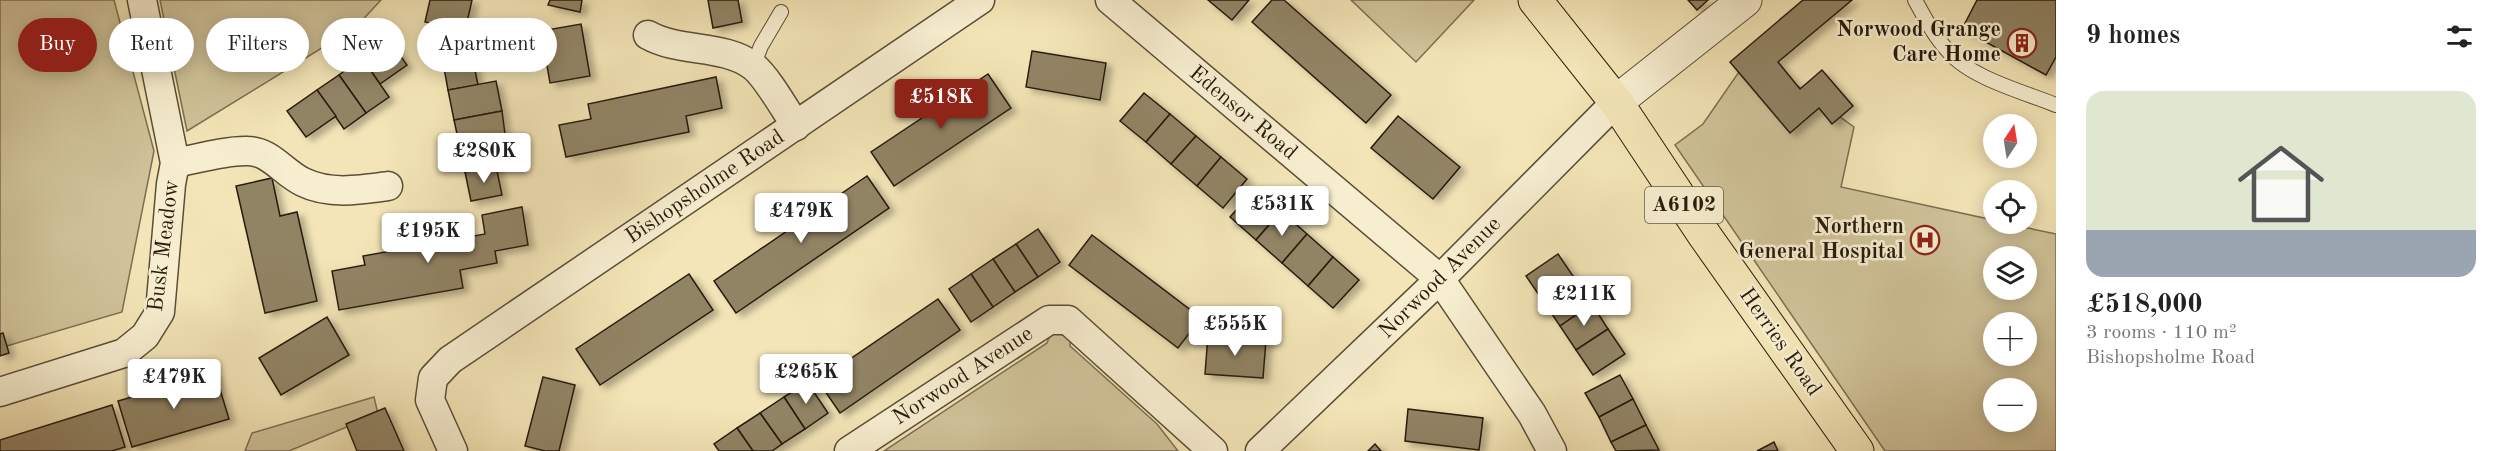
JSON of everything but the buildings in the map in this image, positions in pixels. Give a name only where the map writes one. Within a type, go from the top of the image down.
[{"type":"main road","name":"Herries Road","points":[[1535,0],[1616,102],[1705,236],[1857,451]]},
{"type":"street","name":"Busk Meadow","points":[[0,392],[124,353],[145,336],[160,312],[171,184],[175,163],[142,0]]},
{"type":"street","name":"Bishopsholme Road","points":[[453,451],[430,400],[433,378],[450,360],[980,0]]},
{"type":"street","name":"Edensor Road","points":[[1110,0],[1440,279],[1532,414],[1552,451]]},
{"type":"street","points":[[1616,102],[1745,0]]},
{"type":"street","points":[[648,35],[662,43],[729,55],[753,66],[796,126]]},
{"type":"street","name":"Norwood Avenue","points":[[1260,451],[1440,279],[1616,102]]},
{"type":"street","points":[[175,163],[248,150],[264,154],[297,179],[326,190],[360,190],[388,186]]},
{"type":"street","name":"Norwood Avenue","points":[[849,451],[1049,320],[1068,320],[1212,451]]},
{"type":"lane","points":[[1915,0],[1929,26],[1949,53],[1978,74],[2056,105]]},
{"type":"lane","points":[[753,66],[781,12]]},
{"type":"shaded area","points":[[0,0],[114,0],[119,18],[109,18],[109,72],[133,72],[154,151],[122,312],[0,348]]},
{"type":"shaded area","points":[[160,0],[381,0],[364,18],[321,18],[321,49],[309,56],[309,18],[206,18],[206,72],[283,72],[187,131],[175,72],[194,72],[194,18],[164,18]]},
{"type":"shaded area","points":[[1351,0],[1474,0],[1416,62]]},
{"type":"shaded area","points":[[1752,53],[1854,127],[1841,187],[1983,218],[1983,234],[2037,234],[2037,230],[2056,234],[2056,451],[1885,451],[1675,145],[1703,124]]},
{"type":"shaded area","points":[[1051,332],[1071,337],[1070,346],[1157,424],[1178,451],[884,451],[1047,343]]},
{"type":"shaded area","points":[[374,397],[378,414],[289,451],[245,451],[252,433]]},
{"type":"place","name":"Norwood Grange Care Home","points":[[2022,43]]},
{"type":"place","name":"Northern General Hospital","points":[[1925,240]]}]
